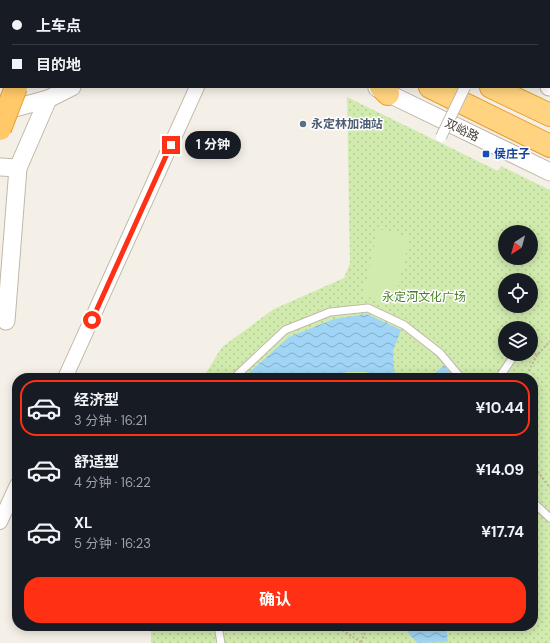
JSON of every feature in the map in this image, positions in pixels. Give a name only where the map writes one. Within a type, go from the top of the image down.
[{"type":"highway","points":[[0,129],[16,88]]},
{"type":"highway","name":"双峪路","points":[[432,88],[550,146]]},
{"type":"highway","points":[[493,88],[550,115]]},
{"type":"street","points":[[0,112],[48,99],[70,88]]},
{"type":"street","points":[[68,373],[197,88]]},
{"type":"street","points":[[441,137],[465,88]]},
{"type":"street","name":"双峪路","points":[[381,89],[550,172]]},
{"type":"street","points":[[6,320],[18,168],[48,99]]},
{"type":"street","points":[[0,167],[18,168]]},
{"type":"street","points":[[0,522],[12,496]]},
{"type":"lane","points":[[239,373],[285,330],[330,312],[368,308],[404,326],[440,353],[457,373]]},
{"type":"lane","points":[[502,373],[510,361]]},
{"type":"lane","points":[[538,507],[550,518]]},
{"type":"lane","points":[[219,631],[221,643]]},
{"type":"path","points":[[538,354],[550,341]]},
{"type":"path","points":[[528,373],[534,361]]},
{"type":"path","points":[[538,474],[550,488]]},
{"type":"path","points":[[344,631],[362,642],[366,631]]},
{"type":"green space","name":"永定河文化广场","points":[[347,97],[498,171],[501,166],[550,190],[550,643],[151,643],[151,631],[538,631],[538,373],[206,373],[222,347],[274,309],[344,278],[350,263]]},
{"type":"green space","points":[[378,229],[410,237],[394,303],[363,296]]},
{"type":"water","points":[[367,314],[401,330],[393,351],[394,372],[396,373],[249,373],[289,337],[334,319]]},
{"type":"water","points":[[444,365],[450,373],[435,373]]},
{"type":"water","points":[[407,631],[447,631],[448,642],[417,643]]},
{"type":"place","name":"永定林加油站","points":[[303,124]]},
{"type":"place","name":"侯庄子","points":[[486,154]]},
{"type":"route","points":[[92,320],[171,145]]}]
